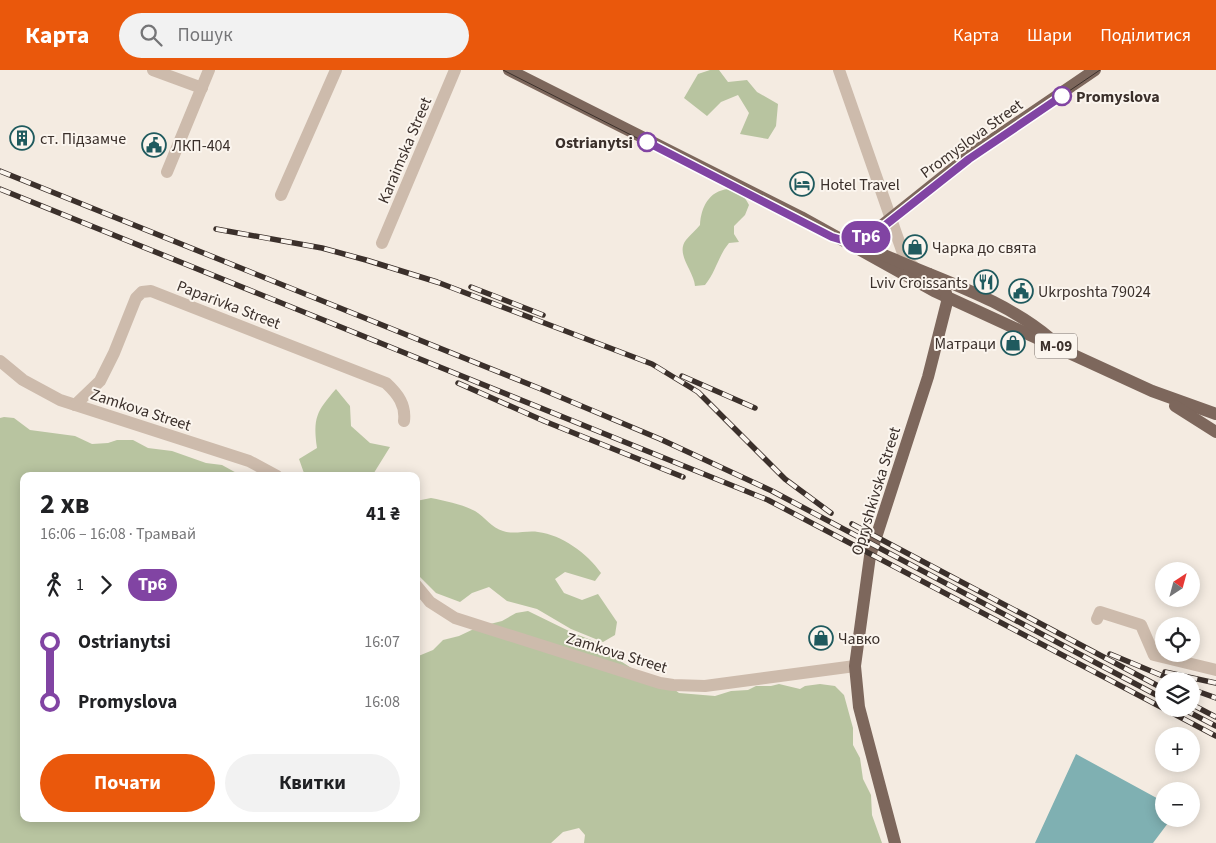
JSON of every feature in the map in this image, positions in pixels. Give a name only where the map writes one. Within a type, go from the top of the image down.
[{"type":"main road","name":"М-09","points":[[509,70],[845,239],[946,296],[1152,391],[1216,414]]},
{"type":"main road","name":"Promyslova Street","points":[[845,239],[870,234],[970,156],[1095,70]]},
{"type":"main road","points":[[845,239],[924,272],[1029,320],[1064,350]]},
{"type":"main road","points":[[924,272],[946,293],[946,296]]},
{"type":"main road","name":"Opryshkivska Street","points":[[895,843],[860,707],[855,666],[870,556],[928,377],[946,296]]},
{"type":"main road","name":"М-09","points":[[1152,391],[1216,432]]},
{"type":"street","points":[[153,70],[202,88]]},
{"type":"street","points":[[167,172],[209,70]]},
{"type":"street","points":[[281,195],[336,70]]},
{"type":"street","name":"Karaimska Street","points":[[382,243],[455,70]]},
{"type":"street","points":[[839,70],[907,262],[924,272]]},
{"type":"street","name":"Paparivka Street","points":[[75,405],[100,381],[136,298],[142,292],[151,291],[386,383],[402,402],[404,421]]},
{"type":"street","name":"Zamkova Street","points":[[0,361],[41,391],[75,405],[249,461],[270,472]]},
{"type":"street","name":"Zamkova Street","points":[[420,590],[430,602],[455,618],[660,683],[705,686],[855,666]]},
{"type":"street","points":[[1097,619],[1100,612],[1141,625],[1154,655],[1216,670]]},
{"type":"green space","points":[[710,70],[719,70],[728,82],[747,80],[757,92],[778,104],[776,126],[768,139],[740,134],[749,113],[738,95],[721,102],[707,116],[684,98],[698,74]]},
{"type":"green space","points":[[728,189],[741,194],[749,205],[745,215],[734,226],[734,234],[739,242],[729,243],[705,285],[695,286],[684,257],[683,245],[700,225],[702,212],[707,201],[721,190]]},
{"type":"green space","points":[[336,389],[350,406],[351,426],[370,443],[390,447],[374,472],[304,472],[299,459],[317,448],[316,422],[324,404]]},
{"type":"green space","points":[[0,418],[14,418],[30,430],[75,436],[92,444],[108,443],[117,440],[133,440],[148,448],[172,451],[206,463],[222,465],[235,472],[20,472],[20,822],[420,822],[420,655],[433,650],[443,640],[459,636],[478,627],[502,621],[516,613],[528,611],[573,633],[599,643],[611,655],[644,676],[666,683],[679,693],[715,696],[731,691],[748,690],[756,686],[779,684],[800,689],[805,686],[820,684],[835,686],[844,695],[853,728],[853,745],[860,758],[863,779],[871,795],[872,815],[882,843],[584,843],[585,835],[579,828],[563,832],[551,843],[0,843]]},
{"type":"green space","points":[[431,498],[453,503],[479,513],[495,527],[503,531],[547,534],[573,546],[589,559],[601,573],[595,581],[565,572],[555,579],[564,593],[582,600],[598,594],[617,622],[615,635],[603,642],[571,629],[537,609],[507,601],[489,587],[472,593],[460,602],[436,593],[420,577],[420,500]]},
{"type":"water","points":[[1076,754],[1155,797],[1155,827],[1165,827],[1153,843],[1035,843]]},
{"type":"tram line","points":[[503,70],[832,237],[853,241],[874,234],[969,159],[1100,70]]},
{"type":"tram line","name":"Тр6","points":[[647,142],[832,237],[857,241],[884,228],[969,159],[1062,96]]},
{"type":"railway","points":[[0,171],[541,389],[660,439],[772,491],[1155,694]]},
{"type":"railway","points":[[0,189],[768,500],[1216,736]]},
{"type":"railway","points":[[216,229],[322,248],[366,260],[437,282],[652,364],[698,392],[785,479],[831,513]]},
{"type":"railway","points":[[471,287],[543,315]]},
{"type":"railway","points":[[682,376],[755,408]]},
{"type":"railway","points":[[458,383],[544,421],[683,477]]},
{"type":"railway","points":[[852,524],[1155,684]]},
{"type":"railway","points":[[1110,654],[1155,673]]},
{"type":"railway","points":[[1200,680],[1216,683]]},
{"type":"railway","points":[[1200,692],[1216,698]]},
{"type":"railway","points":[[1200,709],[1216,717]]},
{"type":"railway","points":[[1199,717],[1216,726]]},
{"type":"place","name":"Promyslova","points":[[1062,96]]},
{"type":"place","name":"ст. Підзамче","points":[[22,138]]},
{"type":"place","name":"Ostrianytsi","points":[[647,142]]},
{"type":"place","name":"ЛКП-404","points":[[154,145]]},
{"type":"place","name":"Hotel Travel","points":[[802,184]]},
{"type":"place","name":"Чарка до свята","points":[[915,247]]},
{"type":"place","name":"Lviv Croissants","points":[[986,282]]},
{"type":"place","name":"Ukrposhta 79024","points":[[1021,291]]},
{"type":"place","name":"Матраци","points":[[1013,343]]},
{"type":"place","name":"Чавко","points":[[821,638]]}]
